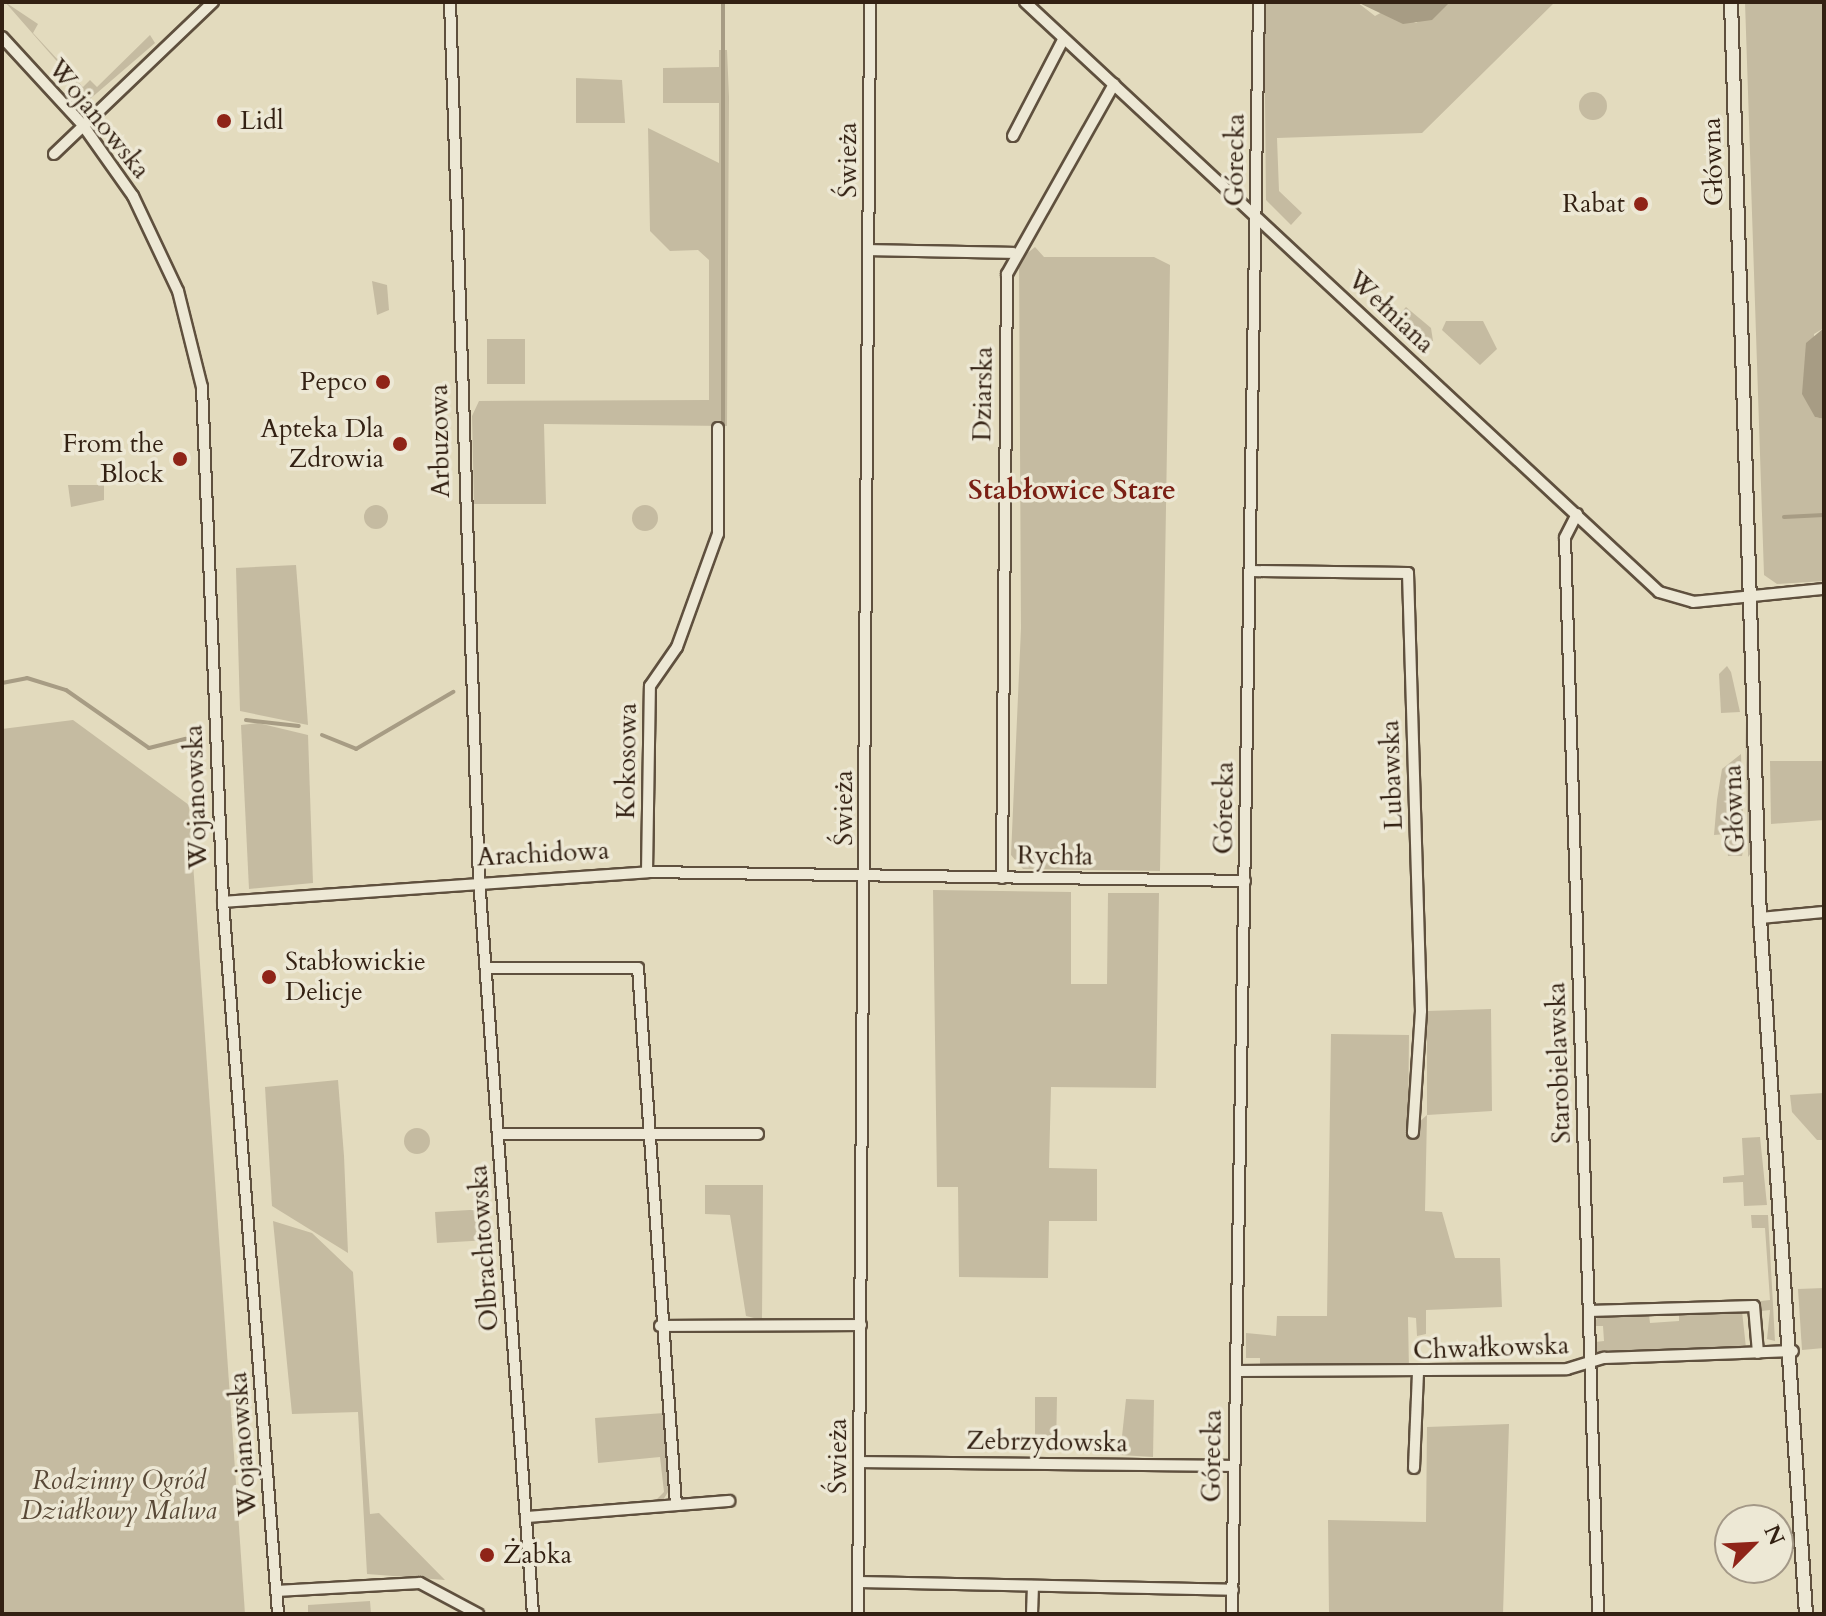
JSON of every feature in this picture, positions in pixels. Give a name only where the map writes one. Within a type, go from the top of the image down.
[{"type":"street","points":[[54,154],[213,2]]},
{"type":"street","name":"Arbuzowa","points":[[450,2],[479,879]]},
{"type":"street","name":"Świeża","points":[[858,1614],[870,2]]},
{"type":"street","name":"Wełniana","points":[[1025,2],[1668,598],[1749,596],[1824,589]]},
{"type":"street","name":"Górecka","points":[[1232,1614],[1259,2]]},
{"type":"street","name":"Główna","points":[[1731,2],[1760,918],[1793,1351],[1806,1614]]},
{"type":"street","name":"Wojanowska","points":[[2,37],[82,124],[160,247],[202,387],[223,902],[278,1614]]},
{"type":"street","points":[[1013,136],[1064,38]]},
{"type":"street","points":[[870,250],[1013,253],[1052,203],[1114,84]]},
{"type":"street","name":"Dziarska","points":[[1002,878],[1013,253]]},
{"type":"street","name":"Kokosowa","points":[[647,872],[650,686],[677,647],[718,534],[718,428]]},
{"type":"street","name":"Starobielawska","points":[[1577,514],[1565,538],[1598,1614]]},
{"type":"street","name":"Lubawska","points":[[1251,571],[1408,573],[1421,1011],[1413,1133]]},
{"type":"street","name":"Arachidowa","points":[[223,902],[479,879],[647,872],[865,875]]},
{"type":"street","name":"Rychła","points":[[865,875],[1245,881]]},
{"type":"street","name":"Olbrachtowska","points":[[479,879],[533,1614]]},
{"type":"street","points":[[1760,918],[1824,912]]},
{"type":"street","points":[[486,968],[638,968],[660,1326],[676,1505]]},
{"type":"street","points":[[498,1134],[758,1134]]},
{"type":"street","points":[[1589,1311],[1754,1306],[1758,1353]]},
{"type":"street","points":[[660,1326],[861,1325]]},
{"type":"street","name":"Chwałkowska","points":[[1236,1371],[1418,1374],[1591,1366],[1604,1358],[1793,1351]]},
{"type":"street","points":[[1414,1468],[1418,1374]]},
{"type":"street","name":"Zebrzydowska","points":[[860,1462],[1234,1466]]},
{"type":"street","points":[[526,1517],[729,1501]]},
{"type":"street","points":[[859,1582],[1233,1590]]},
{"type":"street","points":[[276,1591],[420,1583],[478,1614]]},
{"type":"street","points":[[1032,1614],[1033,1586]]},
{"type":"green space","points":[[5,2],[38,24],[33,33],[83,87],[90,80],[97,87],[150,35],[155,43],[90,99]]},
{"type":"green space","points":[[1264,2],[1357,2],[1375,16],[1384,11],[1416,23],[1450,2],[1555,2],[1422,133],[1277,138],[1279,191],[1302,213],[1291,225],[1266,200]]},
{"type":"green space","points":[[1745,2],[1824,2],[1824,328],[1814,334],[1815,417],[1824,419],[1824,581],[1777,584],[1764,575]]},
{"type":"green space","points":[[719,50],[727,50],[729,97],[727,426],[544,424],[546,504],[474,504],[472,416],[479,401],[709,400],[709,260],[698,250],[670,251],[650,231],[648,128],[719,163],[719,103],[663,103],[663,68],[719,67]]},
{"type":"green space","points":[[576,78],[622,80],[625,123],[576,123]]},
{"type":"green space","points":[[1593,92],[1603,96],[1607,106],[1603,116],[1593,120],[1583,116],[1579,106],[1583,96]]},
{"type":"green space","points":[[1035,247],[1044,257],[1154,257],[1170,265],[1160,871],[1023,869],[1011,855],[1021,628],[1019,260]]},
{"type":"green space","points":[[372,281],[387,285],[389,310],[377,315]]},
{"type":"green space","points":[[1406,307],[1431,328],[1433,341],[1424,345],[1395,319]]},
{"type":"green space","points":[[1446,321],[1483,321],[1497,349],[1480,365],[1442,330]]},
{"type":"green space","points":[[487,339],[525,339],[525,384],[487,384]]},
{"type":"green space","points":[[68,485],[104,485],[104,500],[71,507]]},
{"type":"green space","points":[[376,505],[384,509],[388,517],[384,525],[376,529],[368,525],[364,517],[368,509]]},
{"type":"green space","points":[[645,505],[654,509],[658,518],[654,527],[645,531],[636,527],[632,518],[636,509]]},
{"type":"green space","points":[[296,565],[308,725],[240,711],[236,568]]},
{"type":"green space","points":[[1727,666],[1740,712],[1721,713],[1719,674]]},
{"type":"green space","name":"Rodzinny Ogród Działkowy Malwa","points":[[73,720],[189,805],[245,1614],[2,1614],[2,729]]},
{"type":"green space","points":[[1745,720],[1751,853],[1748,857],[1748,854]]},
{"type":"green space","points":[[258,723],[308,735],[313,883],[249,889],[241,725]]},
{"type":"green space","points":[[1741,754],[1744,847],[1742,856],[1728,856],[1726,834],[1714,835],[1717,800],[1722,769]]},
{"type":"green space","points":[[1770,761],[1824,761],[1824,820],[1771,824]]},
{"type":"green space","points":[[933,890],[1071,892],[1071,984],[1107,984],[1108,893],[1159,893],[1156,1088],[1051,1087],[1049,1168],[1097,1169],[1097,1221],[1049,1221],[1048,1278],[959,1277],[958,1187],[937,1187]]},
{"type":"green space","points":[[1491,1009],[1492,1111],[1427,1115],[1427,1011]]},
{"type":"green space","points":[[1331,1034],[1409,1035],[1408,1132],[1427,1115],[1425,1211],[1442,1212],[1455,1258],[1500,1258],[1502,1307],[1426,1310],[1426,1334],[1417,1336],[1416,1318],[1408,1317],[1409,1370],[1260,1367],[1260,1358],[1246,1358],[1246,1333],[1276,1336],[1277,1316],[1327,1316]]},
{"type":"green space","points":[[338,1080],[348,1253],[272,1206],[265,1087]]},
{"type":"green space","points":[[1824,1093],[1824,1140],[1817,1140],[1792,1112],[1790,1095]]},
{"type":"green space","points":[[417,1128],[426,1132],[430,1141],[426,1150],[417,1154],[408,1150],[404,1141],[408,1132]]},
{"type":"green space","points":[[1760,1137],[1767,1205],[1744,1206],[1743,1182],[1723,1183],[1723,1177],[1744,1175],[1742,1138]]},
{"type":"green space","points":[[705,1185],[763,1185],[762,1320],[746,1316],[730,1215],[705,1214]]},
{"type":"green space","points":[[487,1209],[489,1240],[437,1243],[435,1212]]},
{"type":"green space","points":[[1751,1215],[1768,1215],[1775,1341],[1767,1339],[1770,1310],[1761,1311],[1761,1301],[1770,1300],[1765,1228],[1752,1228]]},
{"type":"green space","points":[[273,1221],[312,1233],[353,1272],[370,1514],[379,1513],[445,1580],[367,1574],[358,1412],[292,1414]]},
{"type":"green space","points":[[1824,1288],[1824,1348],[1802,1350],[1798,1289]]},
{"type":"green space","points":[[1742,1311],[1746,1348],[1596,1353],[1595,1342],[1604,1341],[1603,1326],[1594,1326],[1598,1315],[1649,1314],[1650,1323],[1679,1321],[1679,1312]]},
{"type":"green space","points":[[1035,1397],[1057,1397],[1056,1450],[1035,1449]]},
{"type":"green space","points":[[1126,1399],[1154,1400],[1153,1457],[1120,1455]]},
{"type":"green space","points":[[664,1413],[670,1489],[663,1500],[657,1499],[664,1492],[660,1457],[598,1463],[595,1418]]},
{"type":"green space","points":[[1509,1424],[1503,1614],[1329,1614],[1328,1520],[1426,1522],[1427,1427]]},
{"type":"green space","points":[[370,1601],[371,1614],[308,1614],[308,1605]]},
{"type":"shaded area","points":[[1357,2],[1450,2],[1432,20],[1403,24]]},
{"type":"shaded area","points":[[1824,328],[1824,419],[1815,417],[1802,394],[1806,343]]},
{"type":"waterway","points":[[723,2],[723,425]]},
{"type":"waterway","points":[[1784,517],[1824,515]]},
{"type":"waterway","points":[[2,683],[27,678],[66,690],[149,748],[186,739]]},
{"type":"waterway","points":[[322,735],[356,749],[453,692]]},
{"type":"waterway","points":[[246,720],[299,726]]},
{"type":"place","name":"Lidl","points":[[224,121]]},
{"type":"place","name":"Rabat","points":[[1641,204]]},
{"type":"place","name":"Pepco","points":[[383,382]]},
{"type":"place","name":"Apteka Dla Zdrowia","points":[[400,444]]},
{"type":"place","name":"From the Block","points":[[180,459]]},
{"type":"place","name":"Stabłowickie Delicje","points":[[269,977]]},
{"type":"place","name":"Żabka","points":[[487,1555]]},
{"type":"district","name":"Stabłowice Stare","points":[[1072,490]]}]
